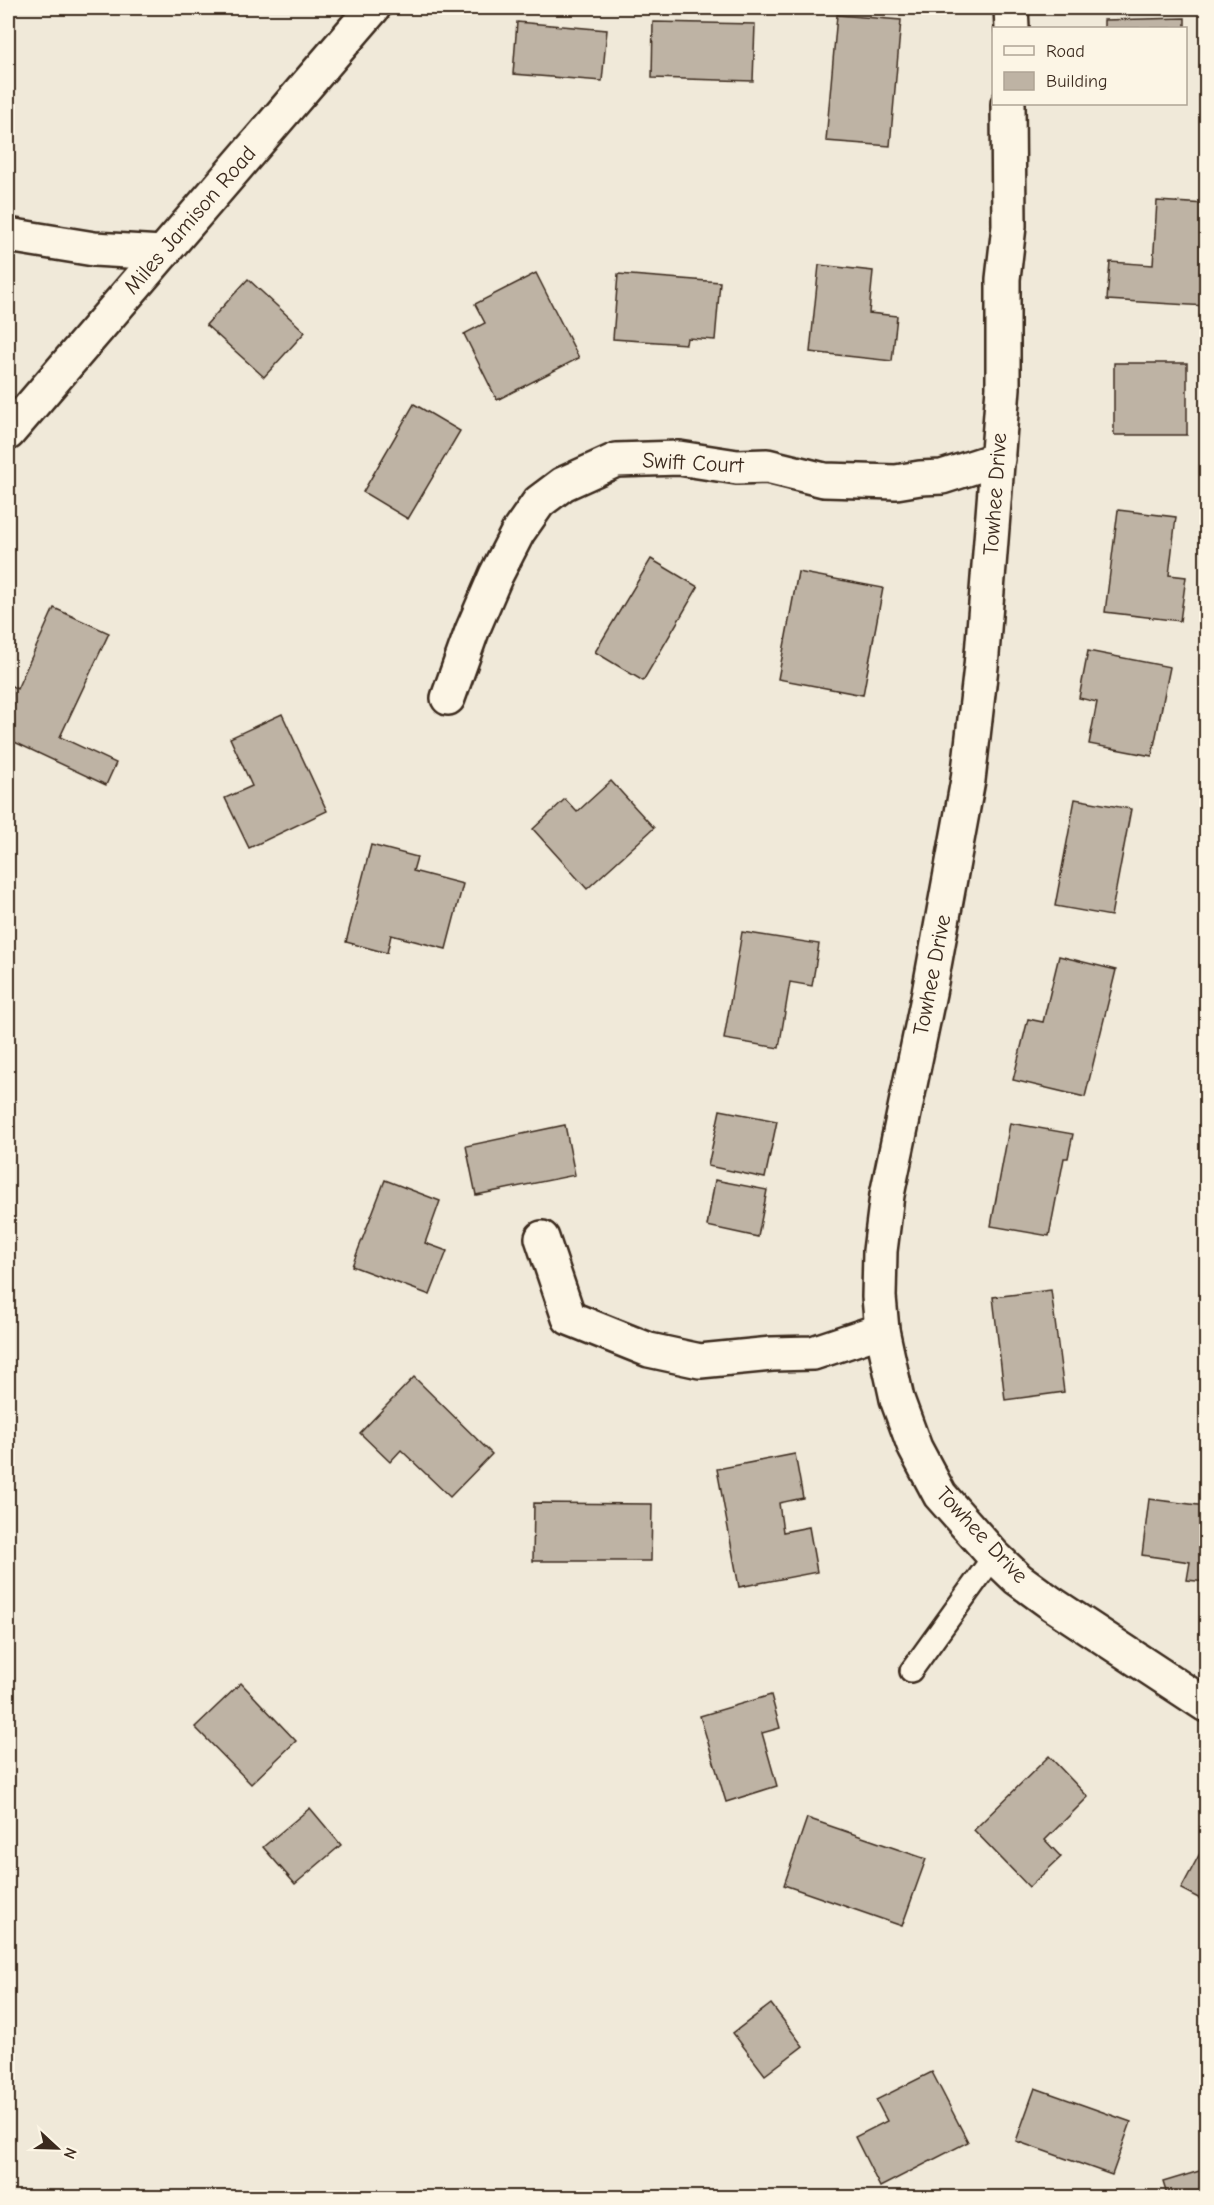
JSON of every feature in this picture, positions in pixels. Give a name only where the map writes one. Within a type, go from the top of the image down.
[{"type":"street","name":"Miles Jamison Road","points":[[8,433],[373,8]]},
{"type":"street","points":[[1011,8],[1012,27]]},
{"type":"street","name":"Towhee Drive","points":[[1008,105],[1009,226],[1004,279],[1003,388],[981,667],[968,780],[931,982],[887,1195],[880,1251],[879,1297],[882,1330],[897,1400],[915,1448],[940,1495],[994,1556],[1018,1579],[1206,1705]]},
{"type":"street","points":[[8,235],[94,249],[162,254]]},
{"type":"street","name":"Swift Court","points":[[448,698],[472,631],[496,575],[518,532],[539,502],[562,484],[616,460],[679,458],[737,467],[767,466],[824,480],[897,482],[942,477],[998,459]]},
{"type":"street","points":[[542,1238],[570,1318],[649,1350],[700,1361],[772,1354],[813,1353],[882,1330]]},
{"type":"lane","points":[[911,1671],[994,1556]]},
{"type":"building","points":[[837,15],[901,20],[890,146],[826,141]]},
{"type":"building","points":[[1185,18],[1185,27],[1104,27],[1104,20]]},
{"type":"building","points":[[517,22],[607,30],[602,81],[513,74]]},
{"type":"building","points":[[653,22],[755,24],[753,81],[652,78]]},
{"type":"building","points":[[1157,201],[1206,204],[1206,306],[1107,300],[1110,262],[1153,265]]},
{"type":"building","points":[[819,265],[873,271],[869,313],[897,316],[892,361],[810,352]]},
{"type":"building","points":[[536,273],[579,358],[497,400],[464,334],[485,323],[475,304]]},
{"type":"building","points":[[618,274],[720,282],[715,340],[687,338],[686,344],[613,339]]},
{"type":"building","points":[[248,279],[305,332],[264,377],[206,325]]},
{"type":"building","points":[[1114,363],[1187,363],[1187,435],[1114,435]]},
{"type":"building","points":[[414,404],[460,431],[408,519],[363,492]]},
{"type":"building","points":[[1118,510],[1176,517],[1169,575],[1186,577],[1180,621],[1105,612]]},
{"type":"building","points":[[651,559],[698,587],[643,681],[595,652]]},
{"type":"building","points":[[798,572],[883,588],[863,695],[778,679]]},
{"type":"building","points":[[54,608],[109,633],[60,737],[116,763],[106,785],[8,739],[8,684],[17,689]]},
{"type":"building","points":[[1088,651],[1170,667],[1152,756],[1089,744],[1097,702],[1079,698]]},
{"type":"building","points":[[282,714],[327,811],[249,848],[225,798],[252,786],[230,738]]},
{"type":"building","points":[[611,781],[654,828],[587,889],[533,829],[565,799],[577,812]]},
{"type":"building","points":[[1075,799],[1131,809],[1111,916],[1055,906]]},
{"type":"building","points":[[371,845],[417,857],[413,871],[463,884],[446,949],[391,935],[387,953],[346,942]]},
{"type":"building","points":[[742,932],[819,944],[812,986],[790,982],[779,1048],[724,1039]]},
{"type":"building","points":[[1059,956],[1116,970],[1085,1097],[1013,1080],[1028,1019],[1043,1022]]},
{"type":"building","points":[[720,1110],[777,1121],[765,1178],[708,1166]]},
{"type":"building","points":[[1010,1123],[1073,1134],[1068,1158],[1064,1158],[1049,1236],[991,1226]]},
{"type":"building","points":[[565,1125],[575,1175],[476,1195],[466,1146]]},
{"type":"building","points":[[385,1180],[440,1201],[425,1243],[447,1251],[430,1295],[352,1266]]},
{"type":"building","points":[[715,1180],[767,1190],[758,1237],[707,1226]]},
{"type":"building","points":[[1051,1290],[1064,1392],[1005,1400],[993,1297]]},
{"type":"building","points":[[414,1377],[492,1454],[450,1497],[401,1450],[390,1462],[360,1433]]},
{"type":"building","points":[[795,1454],[803,1498],[779,1503],[783,1532],[809,1527],[817,1572],[739,1587],[717,1469]]},
{"type":"building","points":[[1149,1499],[1206,1506],[1206,1582],[1187,1580],[1190,1562],[1142,1555]]},
{"type":"building","points":[[534,1503],[652,1504],[651,1561],[533,1561]]},
{"type":"building","points":[[241,1683],[296,1741],[251,1784],[195,1727]]},
{"type":"building","points":[[771,1695],[780,1728],[762,1733],[777,1786],[726,1802],[700,1716]]},
{"type":"building","points":[[1049,1756],[1088,1797],[1045,1840],[1061,1857],[1029,1887],[974,1830]]},
{"type":"building","points":[[310,1808],[341,1845],[295,1884],[263,1847]]},
{"type":"building","points":[[807,1818],[926,1859],[902,1926],[784,1885]]},
{"type":"building","points":[[1206,1842],[1206,1902],[1181,1889]]},
{"type":"building","points":[[771,2004],[803,2046],[765,2075],[733,2033]]},
{"type":"building","points":[[932,2072],[968,2142],[880,2187],[855,2137],[887,2121],[876,2100]]},
{"type":"building","points":[[1035,2088],[1131,2122],[1112,2175],[1016,2141]]},
{"type":"building","points":[[1206,2169],[1206,2198],[1168,2198],[1163,2182]]}]
